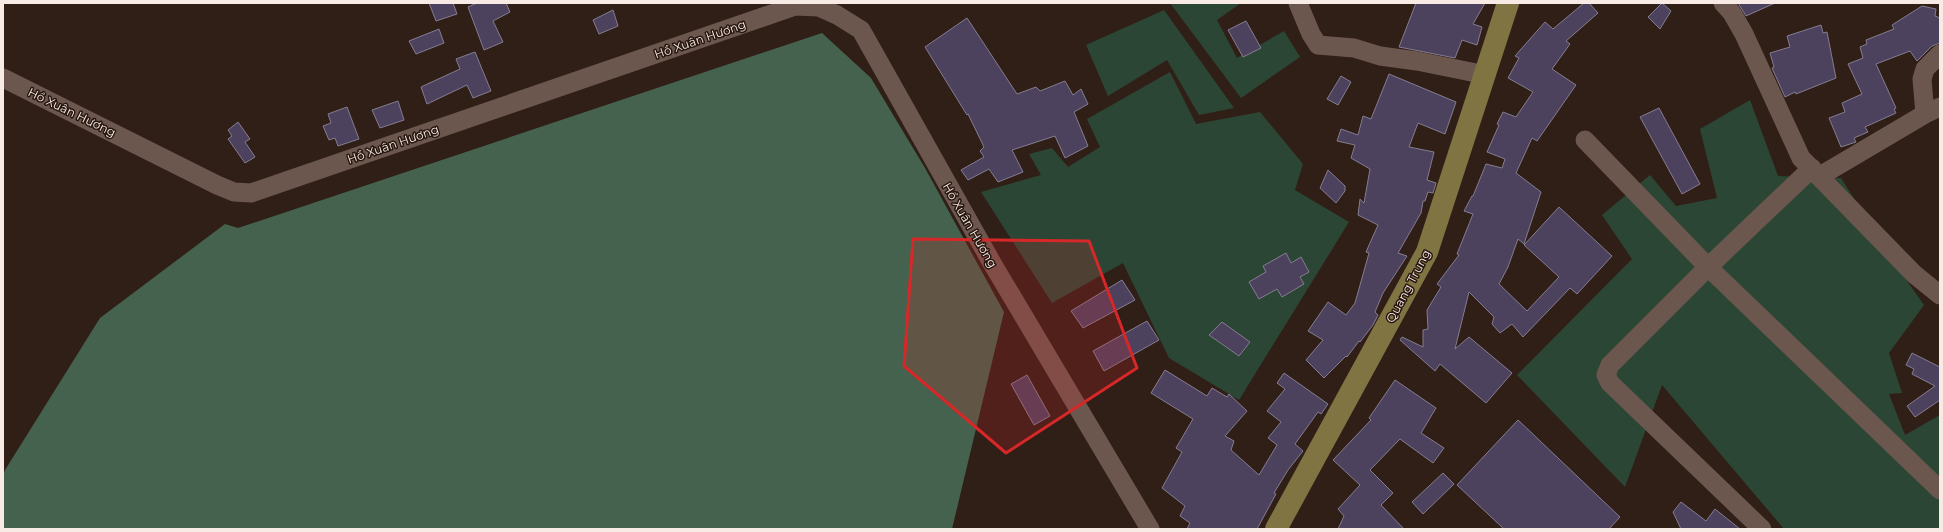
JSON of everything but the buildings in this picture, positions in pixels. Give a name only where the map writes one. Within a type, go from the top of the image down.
[{"type":"main road","name":"Quang Trung","points":[[1276,529],[1427,252],[1486,75],[1508,3]]},
{"type":"street","points":[[1298,3],[1311,34],[1318,45],[1354,48],[1380,56],[1417,61],[1486,75]]},
{"type":"street","points":[[1723,3],[1732,13],[1744,34],[1801,158],[1914,274],[1940,295]]},
{"type":"street","name":"Hồ Xuân Hương","points":[[3,78],[217,186],[234,192],[251,193],[800,5],[819,7],[837,14],[861,30],[992,263],[1150,529]]},
{"type":"street","points":[[1762,529],[1610,383],[1606,375],[1610,365],[1708,267],[1816,172],[1932,111],[1922,79],[1925,69],[1940,54]]},
{"type":"street","points":[[1584,140],[1708,267],[1940,490]]},
{"type":"highlighted area","points":[[913,239],[1089,241],[1137,368],[1006,453],[904,366]]},
{"type":"green space","points":[[1170,3],[1241,3],[1217,20],[1237,58],[1284,31],[1300,57],[1241,98]]},
{"type":"green space","points":[[1164,10],[1234,108],[1199,115],[1167,60],[1108,96],[1086,45]]},
{"type":"green space","points":[[822,33],[871,78],[925,168],[1004,312],[952,529],[3,529],[3,476],[5,470],[100,318],[225,224],[238,228]]},
{"type":"green space","points":[[1170,72],[1196,124],[1260,112],[1303,164],[1295,190],[1349,222],[1239,400],[1169,358],[1123,263],[1052,303],[981,192],[1041,175],[1029,154],[1052,148],[1068,167],[1100,147],[1087,119]]},
{"type":"green space","points":[[1750,100],[1778,176],[1841,178],[1900,271],[1924,305],[1889,353],[1902,393],[1889,394],[1905,435],[1940,415],[1940,529],[1784,529],[1662,385],[1625,487],[1517,375],[1632,259],[1602,215],[1650,175],[1676,206],[1717,198],[1700,129]]}]
